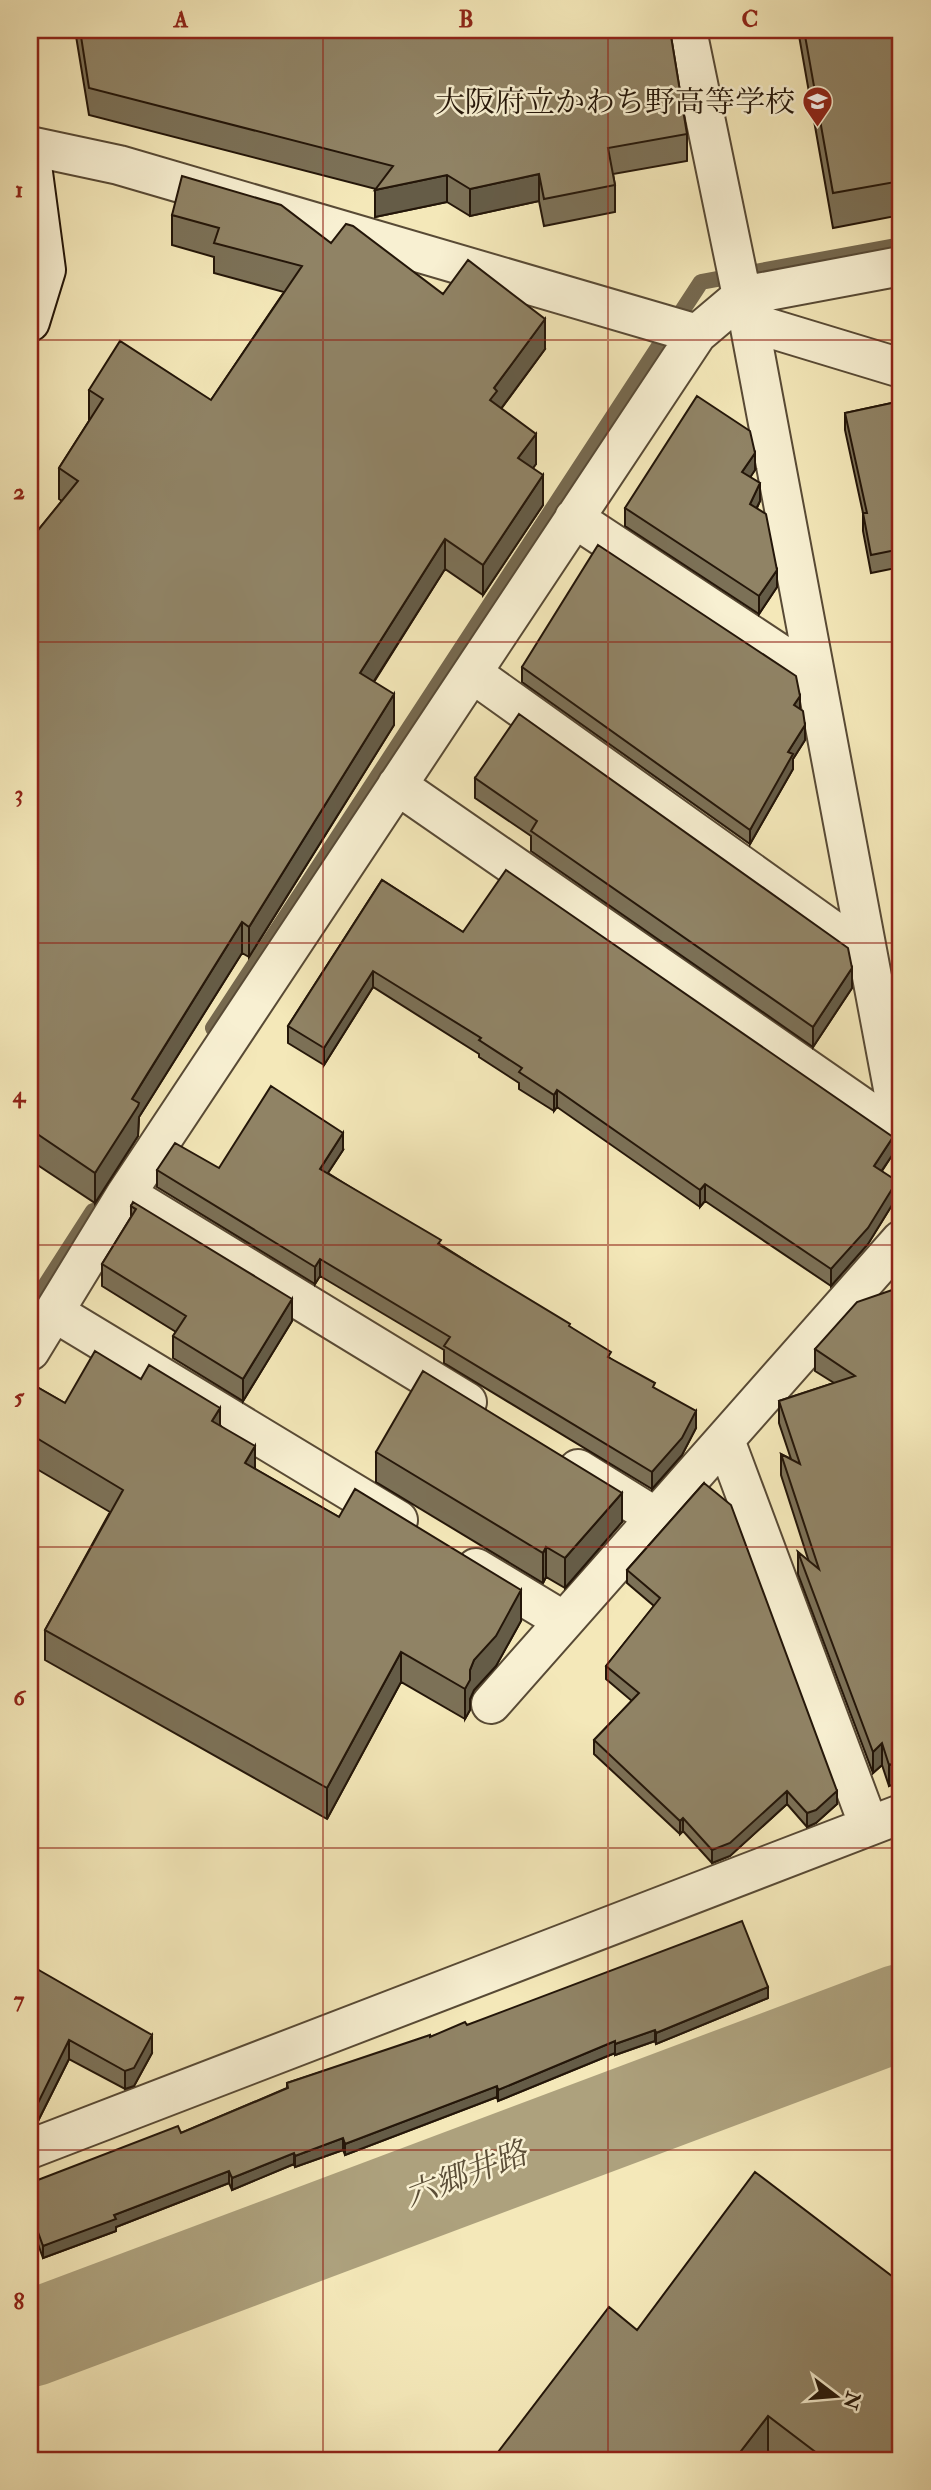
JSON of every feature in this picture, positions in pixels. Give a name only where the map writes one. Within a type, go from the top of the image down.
[{"type":"street","points":[[687,30],[744,303],[901,1133]]},
{"type":"street","points":[[30,322],[46,270],[30,148],[120,165],[697,334]]},
{"type":"street","points":[[30,1351],[126,1194],[697,334],[744,303],[901,266]]},
{"type":"street","points":[[744,303],[901,368]]},
{"type":"street","points":[[574,518],[815,677]]},
{"type":"street","points":[[472,673],[867,954]]},
{"type":"street","points":[[397,785],[901,1133]]},
{"type":"street","points":[[126,1194],[492,1417]]},
{"type":"street","points":[[491,1704],[901,1240]]},
{"type":"street","points":[[54,1312],[564,1621]]},
{"type":"street","points":[[30,2149],[885,1820],[725,1440]]},
{"type":"street","points":[[551,1453],[657,1518]]},
{"type":"building","points":[[80,30],[670,30],[687,134],[608,148],[615,185],[544,199],[539,174],[470,189],[447,175],[375,190],[393,166],[89,88]]},
{"type":"building","points":[[804,30],[901,30],[901,181],[833,193]]},
{"type":"building","points":[[182,176],[281,205],[331,243],[346,224],[353,226],[443,294],[468,260],[545,319],[494,388],[497,391],[490,400],[536,434],[518,458],[543,475],[483,565],[445,539],[360,673],[394,694],[249,927],[242,922],[132,1099],[139,1103],[138,1106],[95,1173],[30,1129],[30,540],[78,481],[59,468],[103,399],[89,390],[120,341],[211,400],[302,266],[214,243],[219,228],[172,215]]},
{"type":"building","points":[[697,396],[750,431],[755,453],[742,472],[760,483],[750,504],[766,514],[777,570],[759,596],[625,508]]},
{"type":"building","points":[[901,401],[901,549],[871,555],[863,513],[867,513],[845,413]]},
{"type":"building","points":[[598,545],[796,676],[800,696],[794,705],[803,711],[805,725],[788,752],[793,754],[750,830],[522,667]]},
{"type":"building","points":[[519,714],[848,948],[852,968],[813,1027],[531,831],[537,821],[475,778]]},
{"type":"building","points":[[506,870],[893,1137],[874,1166],[897,1181],[868,1228],[831,1269],[705,1184],[700,1190],[557,1090],[554,1095],[519,1072],[522,1068],[479,1040],[481,1038],[373,971],[324,1048],[288,1026],[382,880],[463,932]]},
{"type":"building","points":[[271,1086],[343,1133],[320,1169],[441,1240],[438,1244],[570,1324],[569,1326],[611,1352],[608,1357],[655,1383],[653,1387],[696,1411],[682,1438],[652,1472],[444,1346],[450,1337],[320,1259],[315,1267],[157,1170],[175,1143],[219,1168]]},
{"type":"building","points":[[133,1202],[292,1299],[243,1379],[173,1336],[186,1316],[102,1264],[136,1209],[131,1206]]},
{"type":"building","points":[[901,1287],[901,1761],[889,1765],[882,1743],[873,1752],[798,1552],[819,1569],[781,1454],[800,1464],[779,1401],[855,1376],[815,1349],[857,1302]]},
{"type":"building","points":[[95,1351],[141,1379],[149,1365],[220,1408],[212,1421],[255,1446],[245,1463],[339,1517],[355,1489],[521,1590],[496,1636],[474,1660],[470,1680],[465,1689],[401,1652],[327,1788],[45,1630],[123,1490],[30,1434],[30,1383],[65,1403]]},
{"type":"building","points":[[423,1371],[622,1493],[565,1558],[546,1547],[543,1553],[376,1452]]},
{"type":"building","points":[[704,1483],[731,1505],[837,1791],[816,1810],[807,1813],[787,1791],[730,1843],[712,1850],[683,1818],[680,1821],[594,1740],[639,1693],[606,1666],[660,1598],[627,1570]]},
{"type":"building","points":[[742,1921],[768,1987],[656,2033],[655,2030],[615,2044],[615,2041],[498,2090],[497,2086],[345,2144],[343,2138],[295,2156],[294,2153],[232,2178],[229,2171],[114,2215],[116,2219],[43,2246],[30,2210],[30,2183],[178,2126],[181,2133],[288,2088],[287,2083],[430,2037],[465,2022],[467,2025]]},
{"type":"building","points":[[30,1965],[152,2035],[134,2068],[125,2071],[69,2040],[37,2105],[30,2108]]},
{"type":"building","points":[[755,2172],[901,2283],[901,2460],[826,2460],[768,2416],[734,2460],[492,2460],[609,2307],[637,2330]]},
{"type":"waterway","points":[[213,1028],[701,282],[901,245]]},
{"type":"waterway","points":[[30,1309],[93,1211]]},
{"type":"waterway","name":"六郷井路","points":[[30,2339],[901,2012]]},
{"type":"place","name":"大阪府立かわち野高等学校","points":[[818,129]]}]
